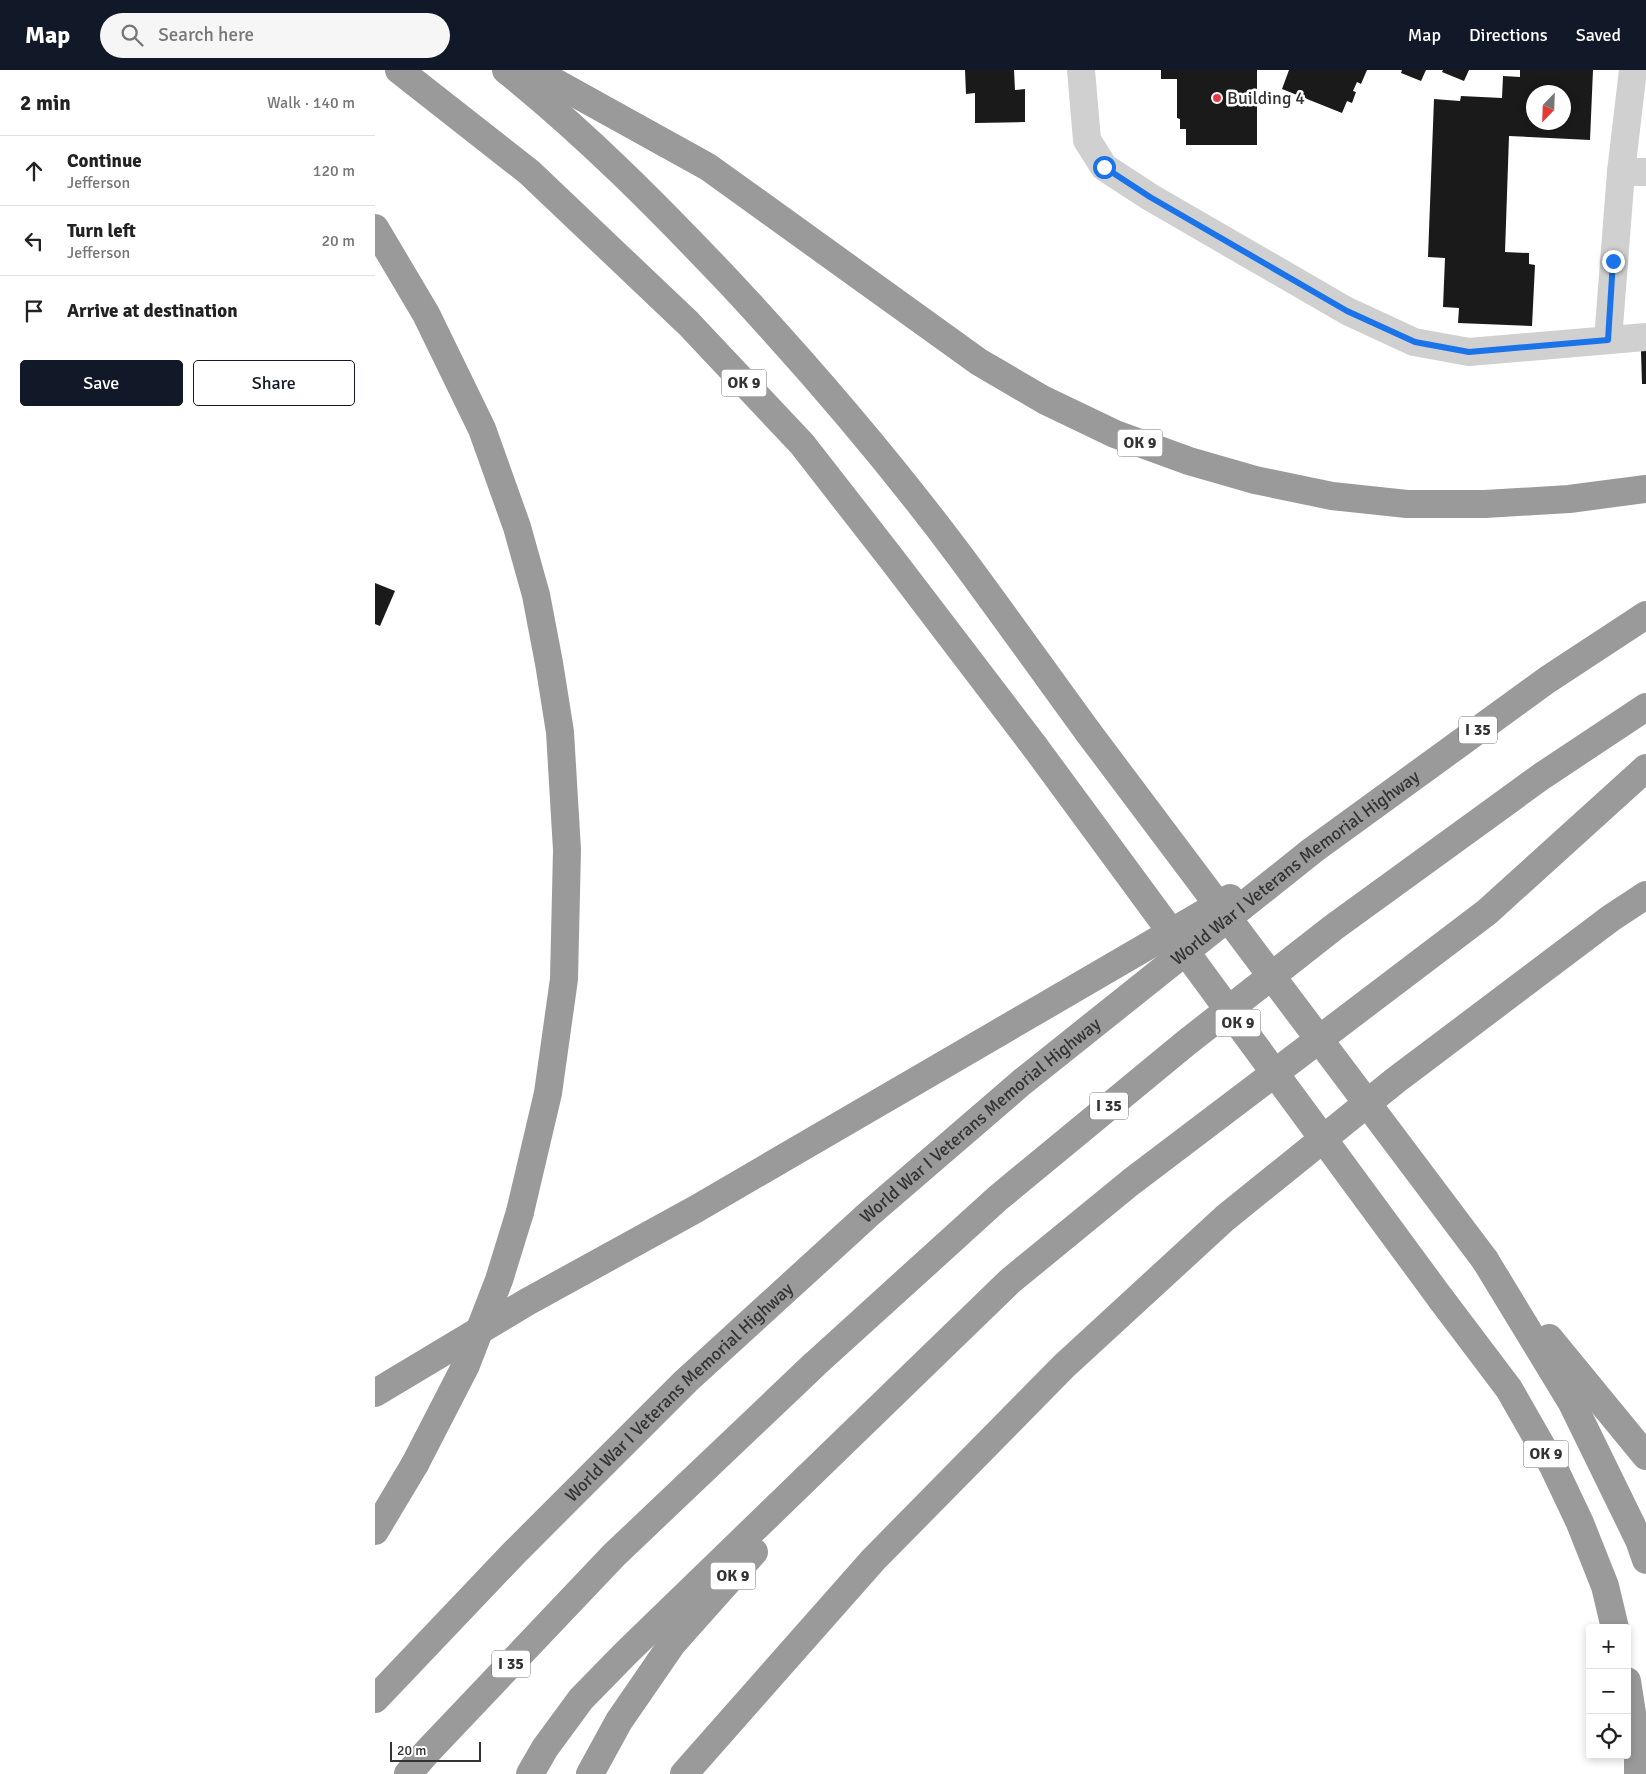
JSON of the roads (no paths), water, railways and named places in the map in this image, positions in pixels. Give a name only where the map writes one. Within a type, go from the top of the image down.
[{"type":"highway","name":"OK 9","points":[[399,70],[529,172],[688,324],[802,444],[895,562],[1035,747],[1509,1389],[1553,1466],[1581,1523],[1605,1586],[1614,1624]]},
{"type":"highway","points":[[506,70],[548,104],[671,220],[773,330],[865,434],[959,554],[1088,732],[1485,1260],[1646,1456]]},
{"type":"highway","name":"OK 9","points":[[533,70],[708,167],[979,362],[1044,400],[1115,434],[1189,461],[1255,480],[1332,496],[1407,504],[1485,504],[1559,500],[1646,489]]},
{"type":"highway","points":[[375,228],[426,314],[482,430],[517,527],[536,595],[560,732],[567,850],[564,979],[548,1093],[520,1212],[499,1280],[466,1365],[415,1464],[375,1531]]},
{"type":"highway","name":"World War I Veterans Memorial Highway","points":[[375,1699],[515,1552],[686,1381],[863,1220],[1022,1082],[1313,850],[1547,680],[1646,615]]},
{"type":"highway","name":"I 35","points":[[408,1774],[614,1555],[815,1364],[998,1198],[1186,1043],[1334,927],[1542,776],[1646,707]]},
{"type":"highway","name":"OK 9","points":[[590,1774],[619,1721],[673,1644],[893,1394],[1010,1281],[1131,1182],[1487,912],[1646,768]]},
{"type":"highway","points":[[375,1393],[527,1302],[696,1209],[1313,850]]},
{"type":"highway","points":[[684,1774],[873,1560],[1065,1366],[1218,1225],[1396,1080],[1611,918],[1646,894]]},
{"type":"highway","points":[[1485,1260],[1572,1403],[1639,1540],[1646,1560]]},
{"type":"highway","points":[[530,1774],[545,1748],[581,1699],[893,1394]]},
{"type":"highway","points":[[1631,1707],[1638,1752],[1638,1774]]},
{"type":"street","points":[[1081,70],[1087,140],[1104,167],[1150,197],[1347,311],[1415,342],[1469,352],[1646,336]]},
{"type":"street","points":[[1608,340],[1633,172],[1633,70]]},
{"type":"place","name":"Building 4","points":[[1217,98]]}]
